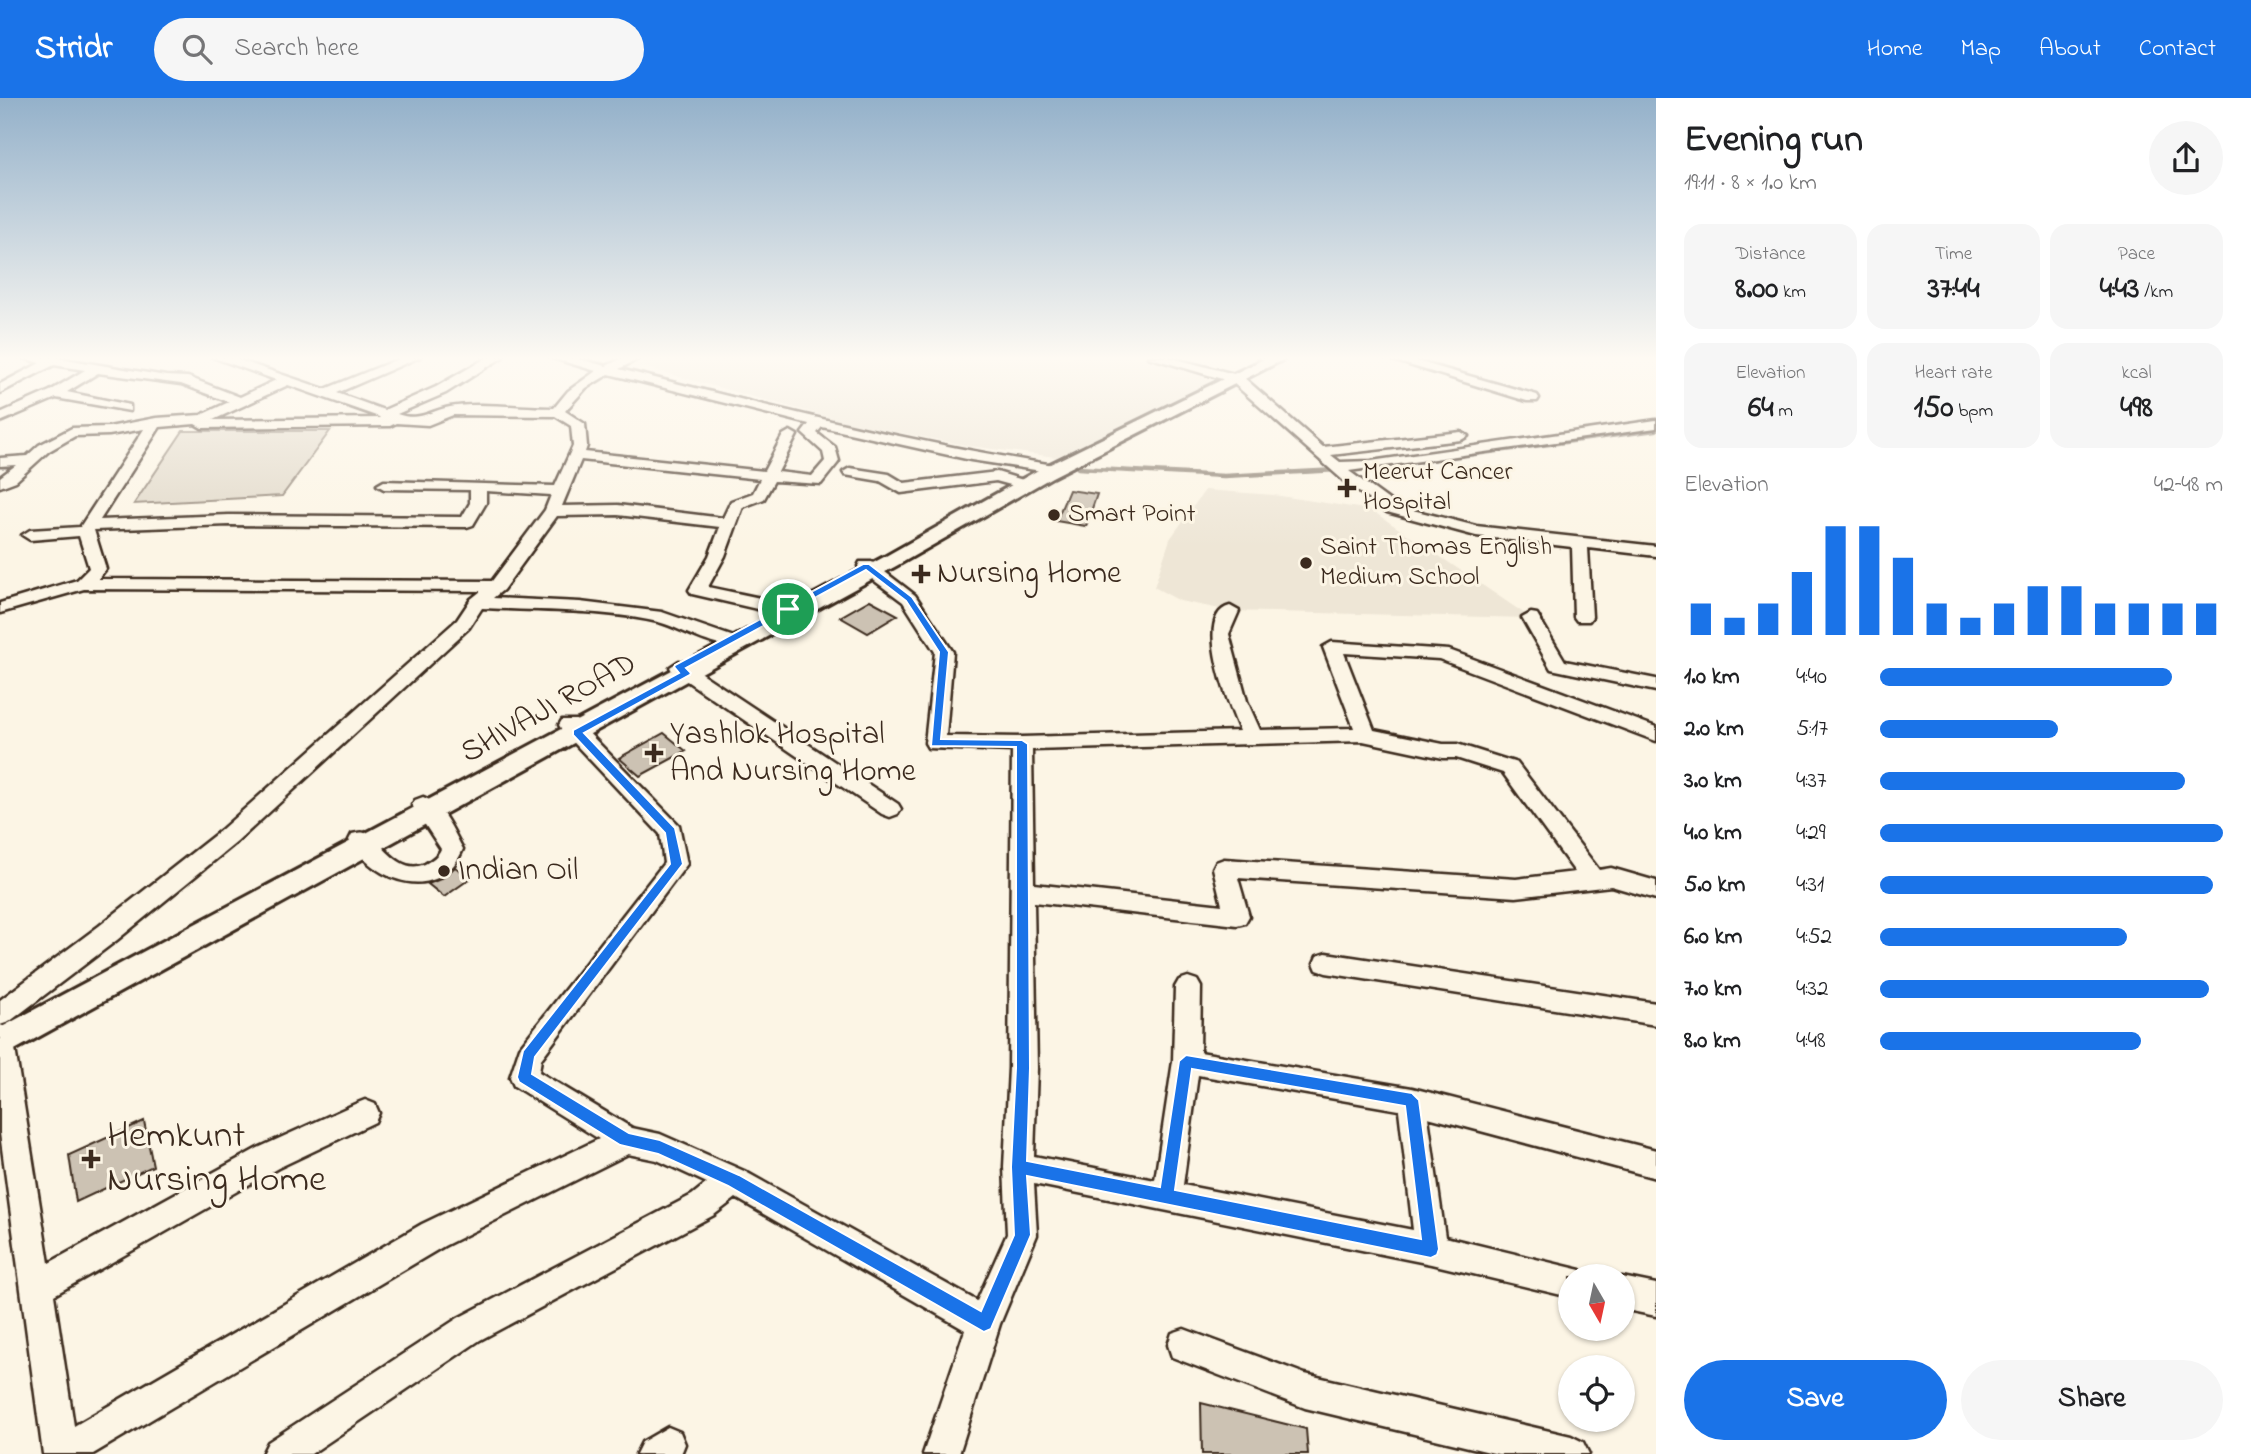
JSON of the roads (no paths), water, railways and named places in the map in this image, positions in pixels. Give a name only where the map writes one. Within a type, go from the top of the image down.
[{"type":"main road","name":"SHIVAJI ROAD","points":[[0,1033],[363,843],[1055,466],[1148,420]]},
{"type":"main road","points":[[870,569],[1018,482],[1055,466]]},
{"type":"main road","points":[[682,670],[728,641],[792,611]]},
{"type":"street","points":[[0,483],[11,478],[44,448],[72,432],[108,431],[156,422],[184,420]]},
{"type":"street","points":[[156,422],[211,425],[430,420]]},
{"type":"street","points":[[572,420],[578,424],[580,446],[552,511],[497,586],[477,603],[463,624],[229,836],[108,933],[0,1033],[61,1454],[433,1235],[626,1140]]},
{"type":"street","points":[[808,420],[923,447],[1055,466]]},
{"type":"street","points":[[830,420],[1055,466]]},
{"type":"street","points":[[1283,420],[1342,471],[1392,509],[1476,531],[1656,551]]},
{"type":"street","points":[[83,584],[98,569],[87,528],[156,422]]},
{"type":"street","points":[[577,455],[816,481],[832,461],[830,450],[809,433],[818,423]]},
{"type":"street","points":[[1342,471],[1656,424]]},
{"type":"street","points":[[790,435],[759,496],[736,505],[717,556],[698,590],[792,611]]},
{"type":"street","points":[[1320,452],[1461,436]]},
{"type":"street","points":[[0,462],[31,460]]},
{"type":"street","points":[[850,472],[884,477],[901,488],[997,476],[1018,482]]},
{"type":"street","points":[[384,485],[478,486],[561,491]]},
{"type":"street","points":[[30,535],[87,528],[229,520],[467,522],[478,503],[478,486]]},
{"type":"street","points":[[552,511],[618,510],[729,523]]},
{"type":"street","points":[[1580,544],[1583,617]]},
{"type":"street","points":[[870,569],[909,599],[944,652],[935,743],[1022,744],[1366,734],[1375,738],[1477,755],[1510,768],[1593,879]]},
{"type":"street","points":[[0,608],[83,584],[497,586]]},
{"type":"street","points":[[477,603],[580,607],[662,617],[728,641]]},
{"type":"street","points":[[1230,611],[1220,634],[1237,701],[1252,736]]},
{"type":"street","points":[[1531,618],[1558,665],[1656,685]]},
{"type":"street","points":[[1366,734],[1332,647],[1442,654],[1656,734]]},
{"type":"street","points":[[682,670],[890,809]]},
{"type":"street","points":[[573,729],[671,831],[676,864],[528,1055],[524,1077],[626,1140],[660,1147],[734,1181],[984,1323]]},
{"type":"street","points":[[940,1454],[984,1323],[1022,1235],[1019,1167],[1023,1068],[1022,744]]},
{"type":"street","points":[[363,843],[385,864],[402,873],[422,874],[439,866],[447,861],[452,849],[426,809]]},
{"type":"street","points":[[1023,892],[1237,916],[1224,868],[1516,888],[1611,877],[1656,890]]},
{"type":"street","points":[[1326,963],[1656,1014]]},
{"type":"street","points":[[1167,1196],[1186,1061],[1188,987]]},
{"type":"street","points":[[1186,1061],[1412,1100],[1656,1164]]},
{"type":"street","points":[[1412,1100],[1431,1249]]},
{"type":"street","points":[[37,1287],[268,1158],[365,1113]]},
{"type":"street","points":[[1019,1167],[1431,1249],[1558,1278]]},
{"type":"street","points":[[280,1454],[469,1329],[703,1205],[734,1181]]},
{"type":"street","points":[[1635,1296],[1656,1300]]},
{"type":"street","points":[[1184,1345],[1305,1391],[1571,1454]]},
{"type":"waterway","points":[[1353,470],[1656,430]]},
{"type":"waterway","points":[[1078,468],[1224,476],[1338,470]]},
{"type":"place","name":"Meerut Cancer Hospital","points":[[1347,488]]},
{"type":"place","name":"Smart Point","points":[[1054,515]]},
{"type":"place","name":"Saint Thomas English Medium School","points":[[1306,563]]},
{"type":"place","name":"Nursing Home","points":[[921,574]]},
{"type":"place","name":"Yashlok Hospital And Nursing Home","points":[[654,753]]},
{"type":"place","name":"Indian Oil","points":[[444,871]]},
{"type":"place","name":"Hemkunt Nursing Home","points":[[91,1159]]}]
